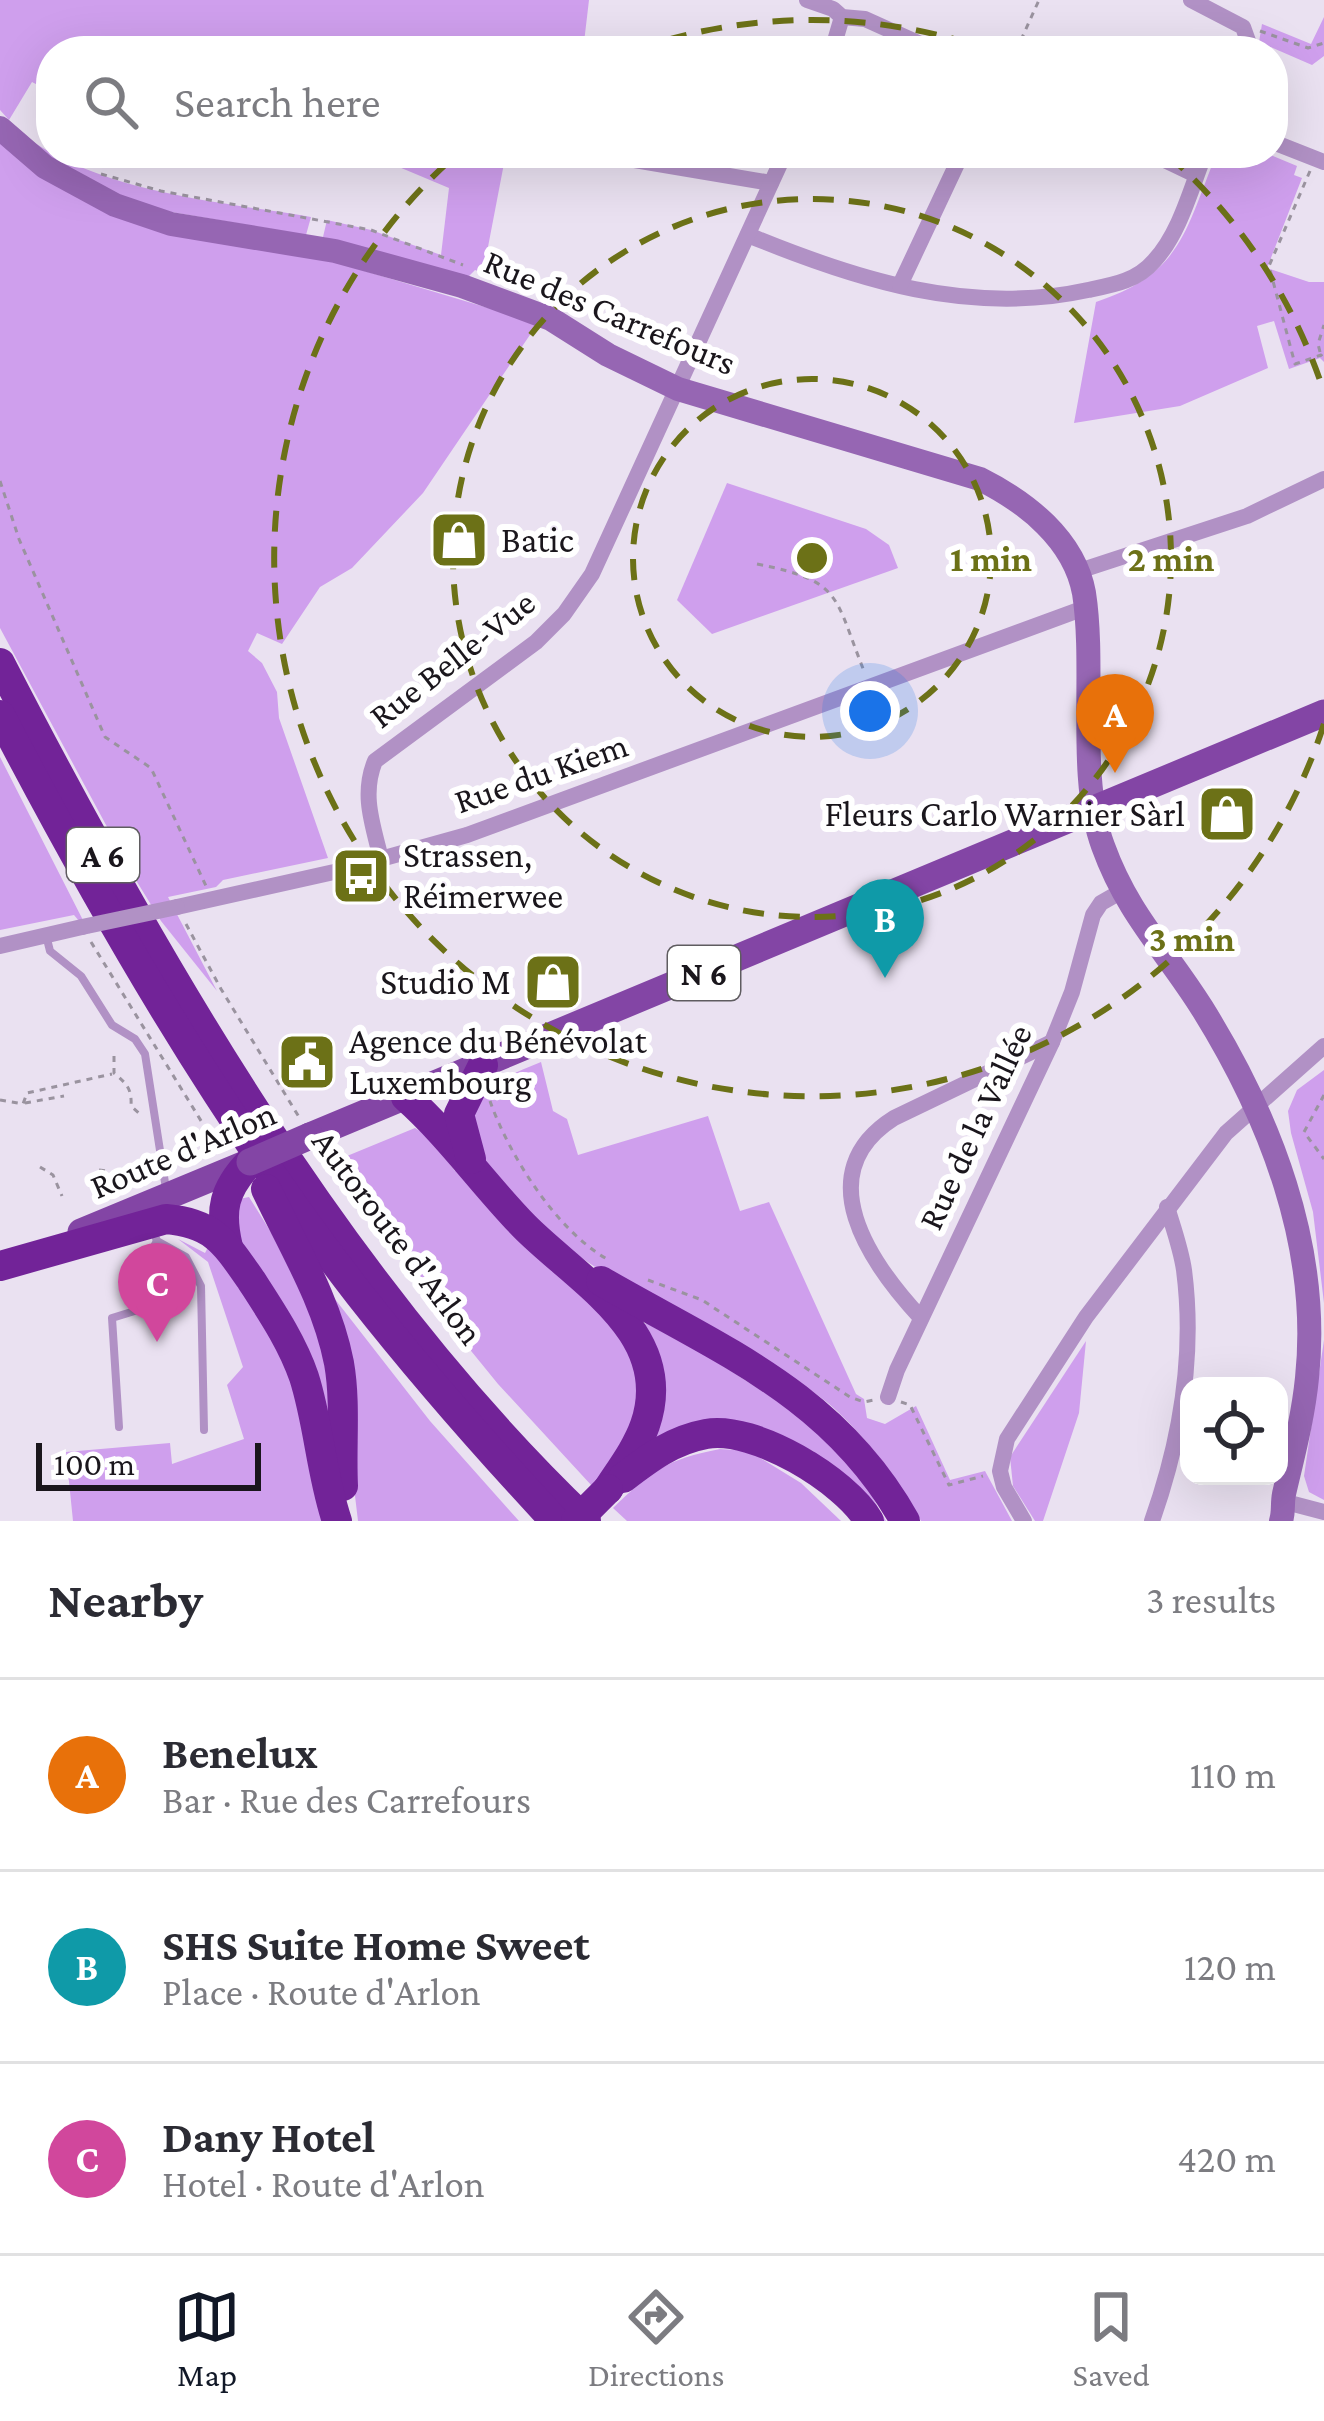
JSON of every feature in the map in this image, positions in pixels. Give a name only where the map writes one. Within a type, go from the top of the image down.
[{"type":"highway","name":"Autoroute d'Arlon","points":[[0,663],[158,952],[328,1215],[439,1360],[586,1521]]},
{"type":"highway","name":"Autoroute d'Arlon","points":[[0,715],[127,945],[223,1100],[357,1291],[555,1521]]},
{"type":"highway","points":[[476,1170],[459,1114],[484,1078]]},
{"type":"highway","points":[[406,1097],[433,1120],[497,1198],[630,1327],[650,1374],[650,1400],[645,1425],[608,1489]]},
{"type":"highway","points":[[223,1100],[313,1283],[329,1326],[343,1395],[343,1485],[350,1521]]},
{"type":"highway","points":[[228,1247],[222,1205],[232,1166]]},
{"type":"highway","points":[[0,1266],[155,1216],[191,1221],[213,1232],[228,1247],[293,1350],[314,1414],[337,1521]]},
{"type":"highway","points":[[554,1254],[780,1382],[826,1418],[862,1457],[905,1521]]},
{"type":"highway","points":[[576,1521],[608,1489],[679,1441],[713,1432],[757,1442],[833,1479],[868,1521]]},
{"type":"main road","name":"Rue des Carrefours","points":[[9,132],[36,154]]},
{"type":"main road","name":"Rue des Carrefours","points":[[53,168],[74,185],[116,205],[195,230],[335,251],[503,299],[551,319],[608,355],[678,389],[980,479],[1003,491],[1045,524],[1079,571],[1087,607],[1091,811]]},
{"type":"main road","name":"Route d'Arlon","points":[[155,1216],[232,1166],[305,1127],[484,1078],[1324,713]]},
{"type":"main road","points":[[1091,811],[1122,891],[1151,940],[1199,1004],[1258,1107],[1289,1198],[1305,1273],[1308,1375],[1298,1439],[1277,1514]]},
{"type":"street","points":[[808,0],[842,17],[865,19],[903,36]]},
{"type":"street","points":[[1191,0],[1219,6],[1243,35]]},
{"type":"street","points":[[836,36],[842,17]]},
{"type":"street","points":[[1288,148],[1319,160]]},
{"type":"street","points":[[682,168],[771,183]]},
{"type":"street","name":"Rue Belle-Vue","points":[[381,859],[368,803],[367,781],[375,761],[517,659],[564,614],[592,574],[778,168]]},
{"type":"street","points":[[900,285],[955,168]]},
{"type":"street","points":[[1181,168],[1196,175]]},
{"type":"street","points":[[748,235],[835,271],[957,298],[1021,301],[1127,282],[1152,264],[1170,240],[1199,168]]},
{"type":"street","points":[[1079,571],[1247,516],[1324,479]]},
{"type":"street","name":"Rue du Kiem","points":[[0,946],[381,859],[528,814],[868,684],[1087,607]]},
{"type":"street","name":"Rue de la Vallée","points":[[888,1397],[1052,1042],[1072,992],[1093,915],[1122,891]]},
{"type":"street","points":[[921,1318],[899,1294],[853,1215],[850,1180],[855,1160],[877,1129],[894,1118],[1052,1042]]},
{"type":"street","points":[[1024,1521],[1000,1472],[1007,1439],[1085,1316],[1226,1133],[1322,1051]]},
{"type":"street","points":[[1152,1521],[1180,1427],[1186,1323],[1184,1268],[1167,1207]]},
{"type":"street","points":[[1277,1514],[1324,1512]]},
{"type":"lane","points":[[46,935],[50,951],[81,976],[112,1025],[135,1039],[145,1054],[155,1216],[150,1254],[154,1305],[112,1318],[119,1427]]},
{"type":"lane","points":[[155,1216],[201,1286],[204,1430]]},
{"type":"path","points":[[1023,36],[1039,0]]},
{"type":"path","points":[[1243,35],[1262,30],[1277,36]]},
{"type":"path","points":[[1288,40],[1308,48],[1324,43]]},
{"type":"path","points":[[1319,160],[1269,266],[1295,364],[1322,357],[1318,344],[1324,326]]},
{"type":"path","points":[[102,174],[161,191],[370,230],[476,270]]},
{"type":"path","points":[[0,481],[27,560],[105,737],[151,768],[212,899]]},
{"type":"path","points":[[757,564],[796,572],[828,590],[868,684]]},
{"type":"path","points":[[177,907],[305,1127]]},
{"type":"path","points":[[82,927],[232,1166]]},
{"type":"path","points":[[114,1056],[114,1073],[127,1084],[131,1106],[146,1120]]},
{"type":"path","points":[[23,1103],[27,1093],[114,1073]]},
{"type":"path","points":[[484,1078],[502,1136],[537,1189],[566,1226],[616,1263]]},
{"type":"path","points":[[1324,1095],[1304,1132],[1324,1159]]},
{"type":"path","points":[[0,1100],[23,1103],[64,1096]]},
{"type":"path","points":[[40,1167],[53,1174],[62,1196]]},
{"type":"path","points":[[105,1189],[154,1168]]},
{"type":"path","points":[[99,1170],[106,1171],[112,1186]]},
{"type":"path","points":[[649,1280],[702,1300],[850,1397],[864,1402],[888,1397],[910,1405],[949,1485],[1000,1472]]},
{"type":"shaded area","points":[[0,0],[589,0],[585,36],[36,36],[36,84],[32,82],[9,120],[0,110]]},
{"type":"shaded area","points":[[1324,17],[1324,56],[1312,65],[1288,55],[1288,36],[1260,36],[1262,24],[1311,44]]},
{"type":"shaded area","points":[[0,138],[38,173],[538,323],[423,493],[352,568],[320,587],[282,644],[257,633],[248,651],[262,663],[277,692],[279,718],[328,858],[168,897],[217,991],[161,921],[134,877],[0,628]]},
{"type":"shaded area","points":[[1288,162],[1297,166],[1294,175],[1302,178],[1267,268],[1324,282],[1324,362],[1320,358],[1289,369],[1274,321],[1257,326],[1268,368],[1180,406],[1074,423],[1096,302],[1147,277],[1177,246],[1211,168],[1288,168]]},
{"type":"shaded area","points":[[84,168],[166,193],[311,217],[306,235],[142,207],[64,170]]},
{"type":"shaded area","points":[[401,168],[503,168],[483,273],[475,270],[466,279],[323,237],[327,220],[441,255],[449,188]]},
{"type":"shaded area","points":[[727,483],[866,529],[889,545],[898,568],[712,634],[677,600]]},
{"type":"shaded area","points":[[0,757],[90,934],[74,915],[0,930]]},
{"type":"shaded area","points":[[541,1062],[553,1111],[567,1119],[578,1155],[708,1116],[740,1211],[769,1202],[856,1394],[864,1399],[867,1418],[885,1424],[916,1406],[950,1480],[985,1471],[1012,1521],[921,1521],[873,1450],[827,1402],[602,1272],[513,1198],[489,1167],[472,1115],[492,1087]]},
{"type":"shaded area","points":[[1324,1070],[1324,1303],[1313,1212],[1288,1111],[1297,1090]]},
{"type":"shaded area","points":[[415,1128],[637,1351],[638,1424],[592,1486],[498,1384],[428,1298],[330,1163]]},
{"type":"shaded area","points":[[249,1197],[314,1313],[325,1352],[330,1415],[232,1225],[234,1200]]},
{"type":"shaded area","points":[[178,1239],[205,1253],[210,1243],[263,1320],[293,1382],[324,1521],[73,1521],[66,1452],[170,1443],[172,1464],[244,1439],[227,1385],[243,1367],[208,1262]]},
{"type":"shaded area","points":[[331,1294],[430,1421],[519,1521],[358,1521]]},
{"type":"shaded area","points":[[646,1323],[818,1427],[866,1486],[886,1521],[876,1521],[858,1494],[813,1451],[749,1424],[645,1445],[640,1330]]},
{"type":"shaded area","points":[[1324,1340],[1324,1500],[1309,1492],[1304,1476]]},
{"type":"shaded area","points":[[1086,1341],[1079,1413],[1043,1521],[1035,1521],[1013,1486],[1010,1457]]},
{"type":"shaded area","points":[[720,1449],[749,1451],[801,1483],[841,1521],[627,1521],[613,1508],[661,1468]]},
{"type":"place","name":"Batic","points":[[459,540]]},
{"type":"place","name":"Benelux","points":[[1115,773]]},
{"type":"place","name":"Fleurs Carlo Warnier Sàrl","points":[[1227,814]]},
{"type":"place","name":"Strassen, Réimerwee","points":[[361,876]]},
{"type":"place","name":"SHS Suite Home Sweet","points":[[885,978]]},
{"type":"place","name":"Studio M","points":[[553,982]]},
{"type":"place","name":"Agence du Bénévolat Luxembourg","points":[[307,1062]]},
{"type":"place","name":"Dany Hotel","points":[[157,1342]]}]
